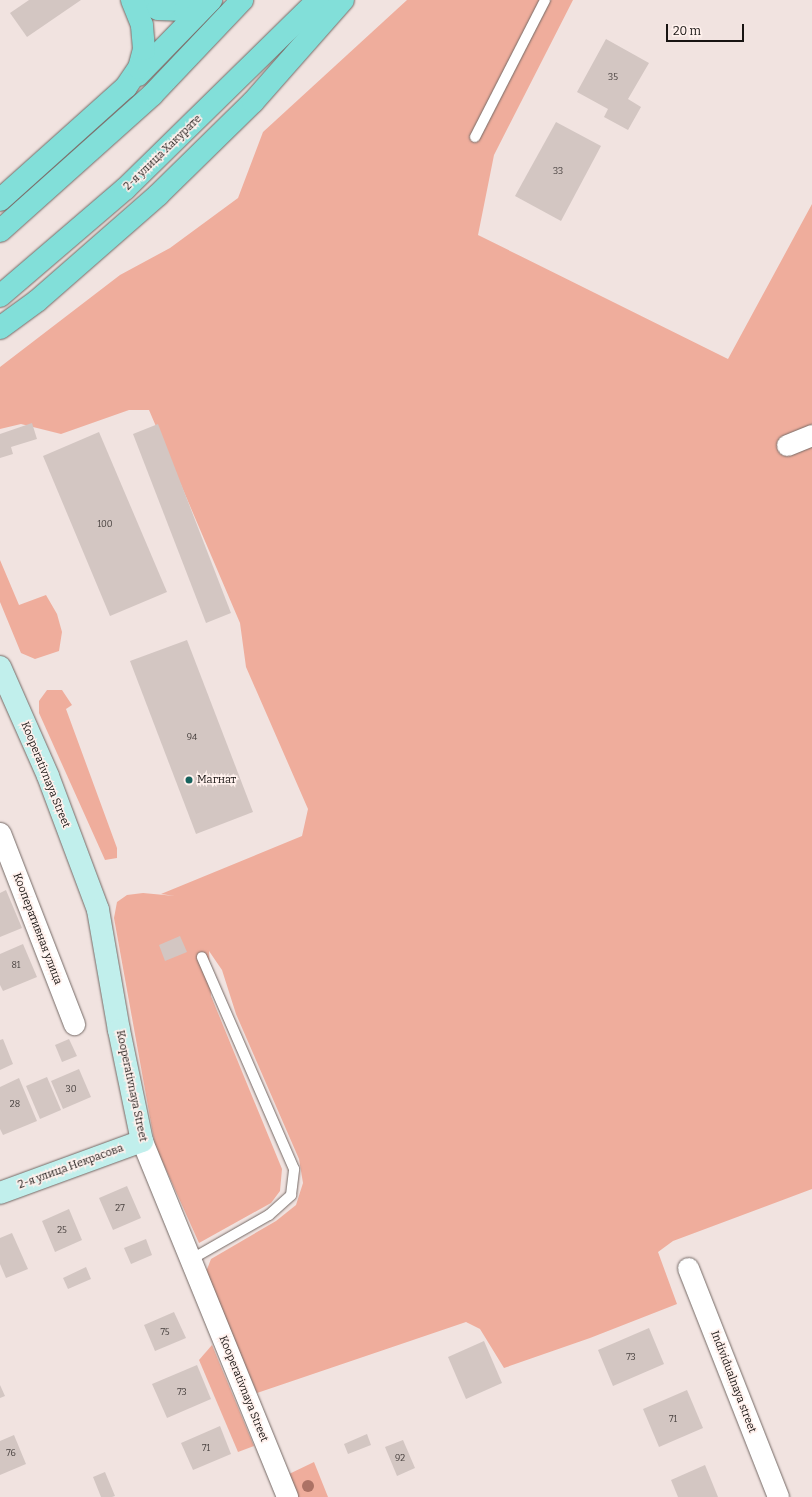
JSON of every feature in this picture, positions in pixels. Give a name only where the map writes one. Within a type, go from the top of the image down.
[{"type":"main road","points":[[126,87],[139,68],[144,49],[142,25],[132,0]]},
{"type":"main road","points":[[142,0],[158,9],[185,10],[209,0]]},
{"type":"main road","points":[[0,200],[126,87],[209,0]]},
{"type":"main road","points":[[0,231],[152,95],[242,0]]},
{"type":"main road","name":"2-я улица Хакурате","points":[[0,296],[125,189],[318,0]]},
{"type":"main road","points":[[0,328],[37,301],[158,195],[253,102],[343,0]]},
{"type":"main road","name":"Kooperativnaya Street","points":[[0,667],[48,776],[98,910],[119,1030],[142,1141]]},
{"type":"main road","name":"2-я улица Некрасова","points":[[0,1193],[142,1141]]},
{"type":"street","points":[[787,444],[812,435]]},
{"type":"street","name":"Кооперативная улица","points":[[0,833],[74,1024]]},
{"type":"street","name":"Kooperativnaya Street","points":[[142,1141],[287,1497]]},
{"type":"street","name":"Individualnaya street","points":[[688,1268],[778,1497]]},
{"type":"lane","points":[[475,137],[544,0]]},
{"type":"lane","points":[[190,1260],[269,1215],[291,1195],[294,1169],[202,957]]},
{"type":"shaded area","points":[[407,0],[573,0],[494,155],[478,235],[728,359],[812,204],[812,1189],[673,1241],[658,1252],[677,1304],[590,1338],[504,1368],[480,1329],[466,1322],[257,1393],[206,1272],[211,1259],[276,1221],[296,1205],[303,1183],[299,1159],[236,1014],[222,970],[209,951],[211,996],[282,1169],[280,1191],[271,1203],[199,1243],[155,1145],[114,918],[117,902],[127,895],[143,893],[175,896],[161,894],[302,836],[308,809],[246,667],[240,623],[149,410],[129,410],[61,434],[21,424],[0,429],[0,367],[120,275],[170,248],[238,198],[263,132]]},
{"type":"shaded area","points":[[0,560],[19,605],[46,595],[57,614],[62,632],[59,651],[35,659],[21,653],[0,602]]},
{"type":"shaded area","points":[[47,690],[62,690],[72,705],[66,709],[117,848],[117,858],[105,860],[39,713],[39,701]]},
{"type":"shaded area","points":[[212,1345],[254,1446],[238,1452],[199,1360]]},
{"type":"shaded area","points":[[314,1462],[328,1497],[296,1497],[287,1475]]},
{"type":"building","points":[[29,0],[81,0],[27,37],[10,13]]},
{"type":"building","points":[[606,39],[649,63],[628,99],[641,107],[628,130],[604,117],[608,109],[577,92]]},
{"type":"building","points":[[556,122],[601,146],[561,221],[515,196]]},
{"type":"building","points":[[32,423],[37,439],[11,447],[13,454],[0,458],[0,434]]},
{"type":"building","points":[[158,424],[231,613],[206,623],[133,434]]},
{"type":"building","points":[[99,432],[167,592],[110,616],[43,456]]},
{"type":"building","points":[[187,640],[253,812],[196,834],[130,661]]},
{"type":"building","points":[[6,890],[22,928],[0,937],[0,893]]},
{"type":"building","points":[[180,936],[187,952],[165,961],[159,945]]},
{"type":"building","points":[[23,944],[37,977],[3,991],[0,985],[0,954]]},
{"type":"building","points":[[3,1039],[13,1064],[0,1070],[0,1040]]},
{"type":"building","points":[[69,1039],[77,1056],[62,1062],[55,1045]]},
{"type":"building","points":[[79,1069],[91,1097],[63,1109],[51,1081]]},
{"type":"building","points":[[47,1077],[61,1110],[40,1119],[26,1086]]},
{"type":"building","points":[[19,1078],[37,1121],[3,1135],[0,1129],[0,1087]]},
{"type":"building","points":[[127,1186],[141,1218],[113,1230],[99,1198]]},
{"type":"building","points":[[69,1209],[82,1240],[55,1252],[42,1221]]},
{"type":"building","points":[[12,1233],[28,1269],[6,1278],[0,1264],[0,1238]]},
{"type":"building","points":[[146,1239],[152,1255],[131,1264],[124,1248]]},
{"type":"building","points":[[86,1267],[91,1279],[68,1289],[63,1278]]},
{"type":"building","points":[[174,1312],[186,1338],[155,1351],[144,1325]]},
{"type":"building","points":[[649,1328],[664,1364],[613,1386],[598,1350]]},
{"type":"building","points":[[484,1341],[502,1383],[466,1399],[448,1357]]},
{"type":"building","points":[[197,1365],[211,1399],[167,1418],[152,1384]]},
{"type":"building","points":[[0,1385],[5,1396],[0,1398]]},
{"type":"building","points":[[687,1390],[703,1428],[659,1447],[643,1409]]},
{"type":"building","points":[[220,1426],[231,1454],[193,1470],[181,1443]]},
{"type":"building","points":[[367,1434],[371,1445],[348,1454],[344,1444]]},
{"type":"building","points":[[14,1435],[26,1464],[0,1475],[0,1441]]},
{"type":"building","points":[[403,1440],[415,1468],[397,1476],[385,1447]]},
{"type":"building","points":[[705,1465],[718,1497],[678,1497],[671,1480]]},
{"type":"building","points":[[105,1472],[115,1496],[101,1497],[93,1477]]},
{"type":"place","name":"Магнат","points":[[189,780]]}]
